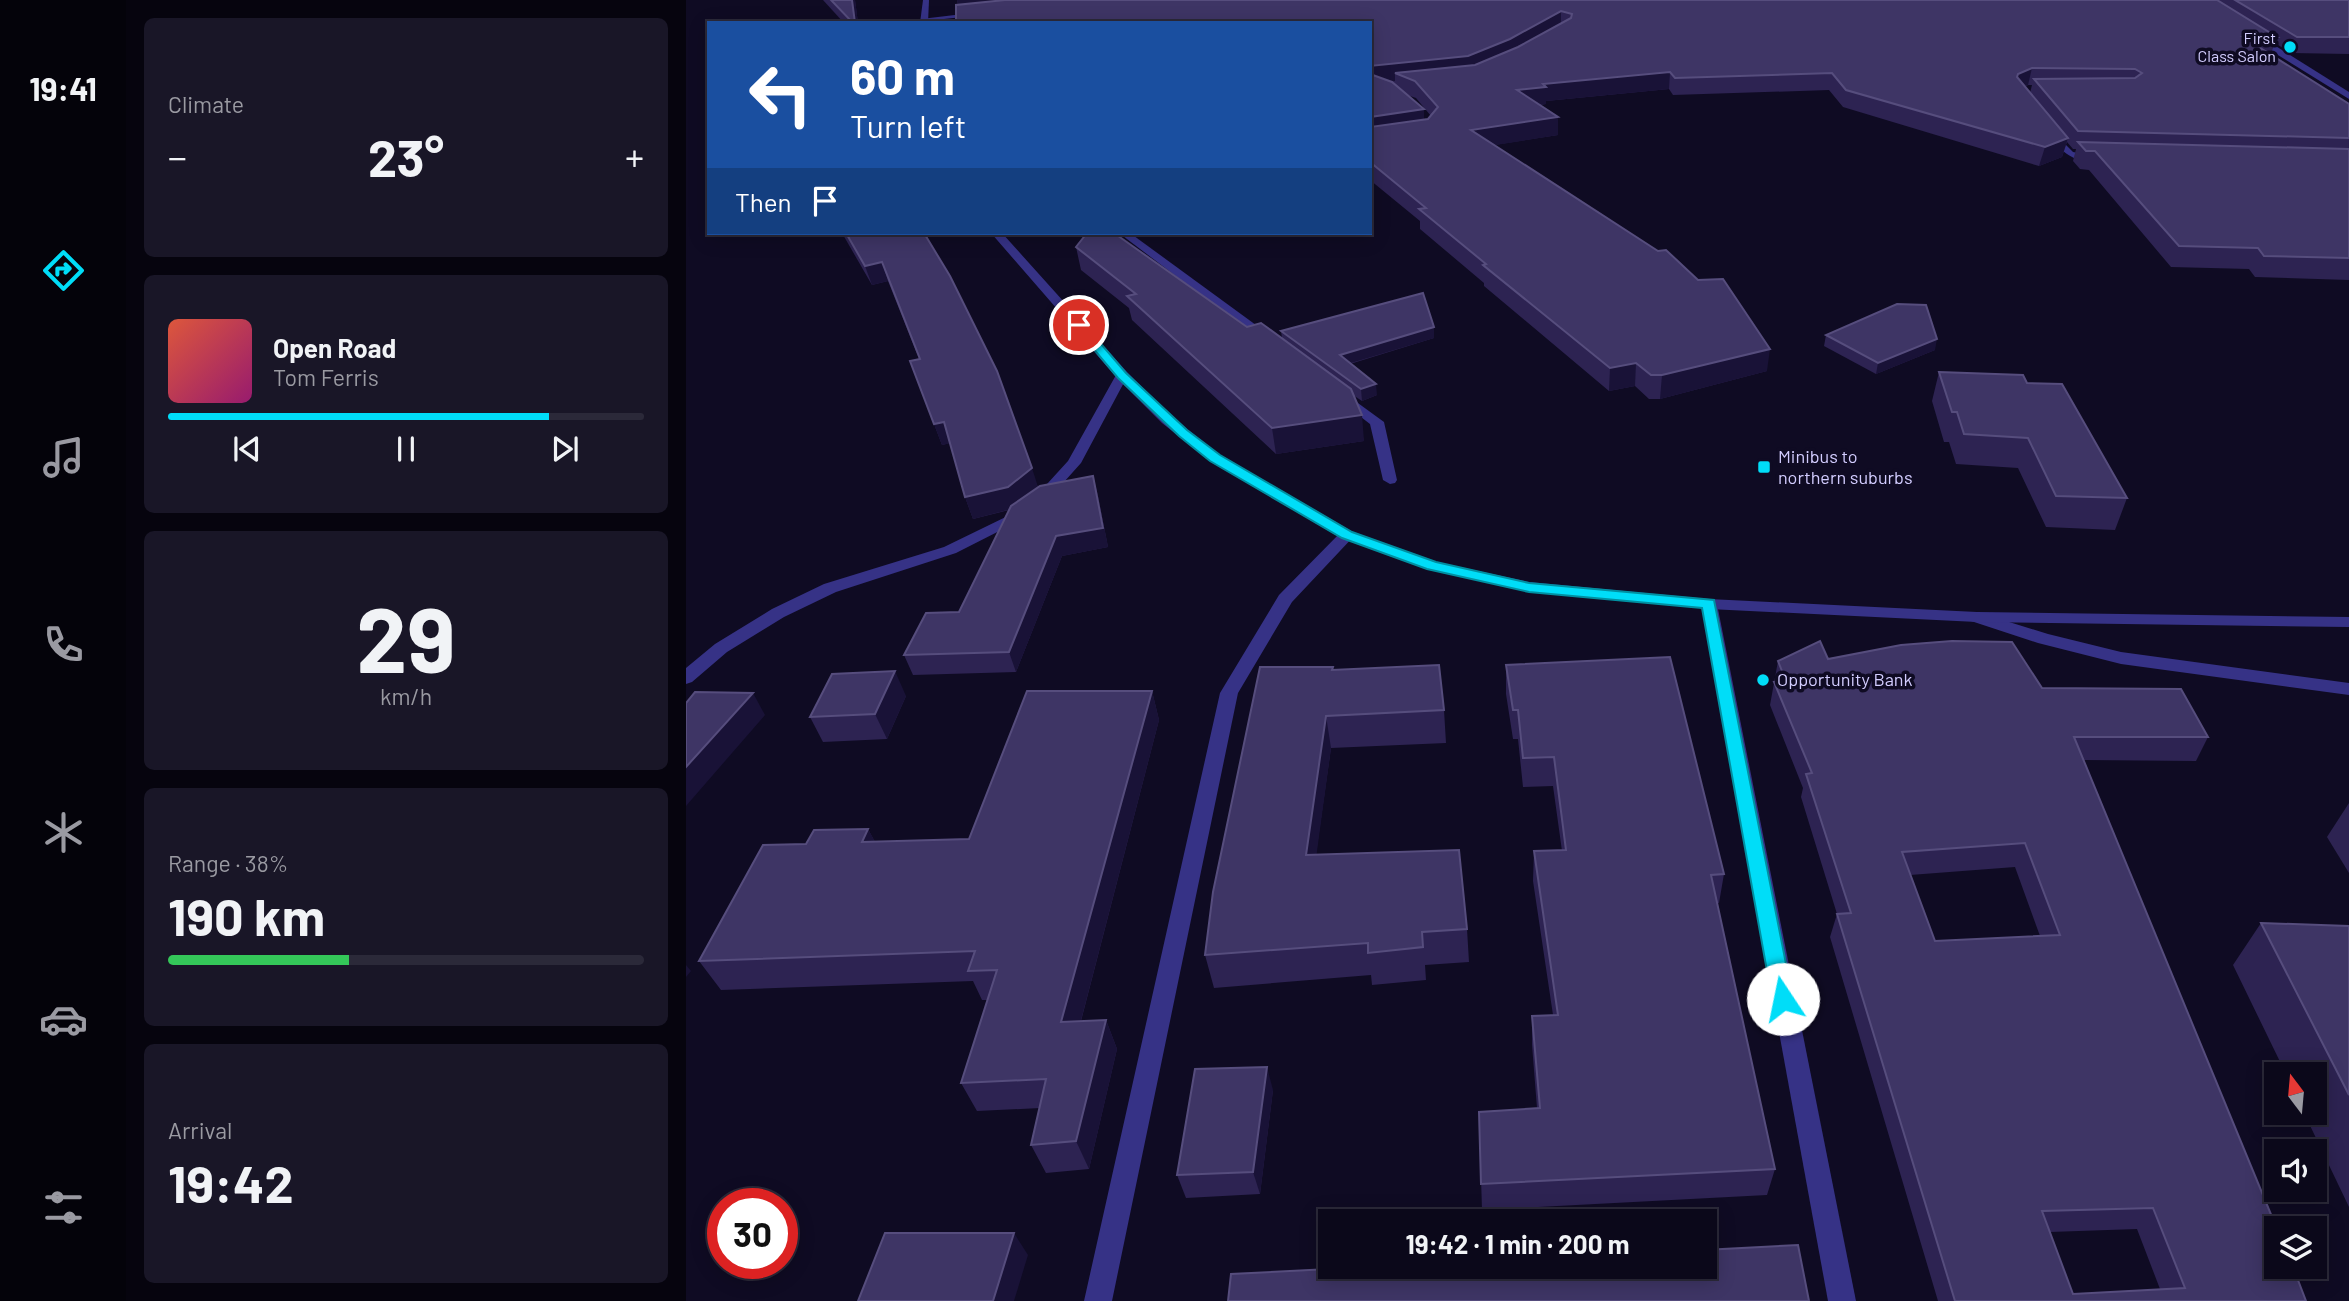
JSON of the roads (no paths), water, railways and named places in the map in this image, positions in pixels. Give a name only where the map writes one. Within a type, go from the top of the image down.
[{"type":"street","points":[[926,0],[924,21],[993,13]]},
{"type":"street","points":[[2242,29],[2349,96]]},
{"type":"street","points":[[2041,122],[2070,155],[2111,158]]},
{"type":"street","points":[[998,235],[1122,375],[1167,420],[1215,458],[1347,535],[1432,566],[1529,587],[1709,604],[1977,617],[2349,622]]},
{"type":"street","points":[[1127,235],[1278,348]]},
{"type":"street","points":[[686,678],[721,648],[788,608],[830,588],[950,550],[1023,514],[1053,489],[1074,463],[1122,375]]},
{"type":"street","points":[[1333,389],[1377,422],[1390,480]]},
{"type":"street","points":[[1098,1301],[1229,693],[1285,599],[1347,535]]},
{"type":"street","points":[[1709,604],[1842,1301]]},
{"type":"street","points":[[1977,617],[2044,639],[2121,658],[2349,689]]},
{"type":"place","name":"First Class Salon","points":[[2290,47]]},
{"type":"place","name":"Minibus to northern suburbs","points":[[1764,467]]},
{"type":"place","name":"Opportunity Bank","points":[[1763,680]]}]
